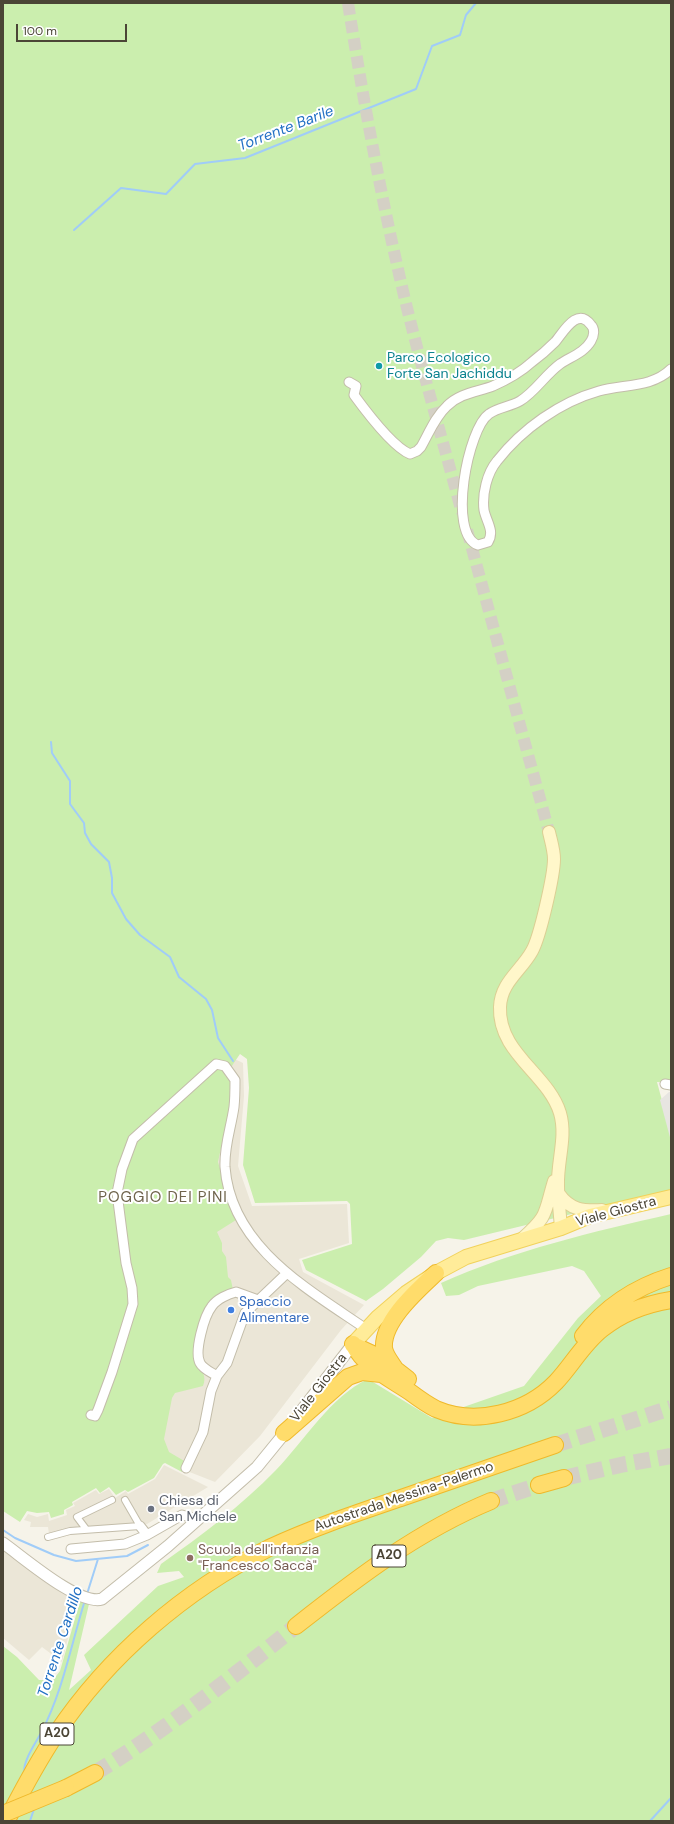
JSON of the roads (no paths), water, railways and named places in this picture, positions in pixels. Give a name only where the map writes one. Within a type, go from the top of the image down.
[{"type":"highway","points":[[392,1372],[384,1349],[386,1330],[413,1296],[436,1273]]},
{"type":"highway","points":[[353,1344],[381,1358],[392,1372],[421,1401],[436,1409],[458,1415],[477,1417],[502,1413],[536,1398],[556,1383],[593,1322],[608,1309],[632,1294],[671,1276]]},
{"type":"highway","points":[[570,1358],[594,1336],[617,1319],[644,1306],[671,1300]]},
{"type":"highway","points":[[284,1433],[348,1378],[358,1373],[392,1372]]},
{"type":"highway","name":"Autostrada Messina-Palermo","points":[[6,1821],[56,1734],[102,1676],[131,1646],[166,1615],[207,1585],[246,1561],[293,1537],[352,1515],[555,1445]]},
{"type":"highway","points":[[539,1485],[564,1478]]},
{"type":"highway","name":"A20","points":[[296,1626],[364,1573],[415,1539],[455,1517],[491,1501]]},
{"type":"highway","points":[[3,1814],[66,1788],[95,1773]]},
{"type":"main road","points":[[522,1239],[543,1219],[550,1202],[559,1163],[563,1136],[559,1111],[551,1096],[509,1043],[502,1029],[500,1015],[501,1000],[505,985],[532,950],[538,934],[553,867],[553,851],[549,832]]},
{"type":"main road","points":[[559,1163],[558,1187],[561,1228]]},
{"type":"main road","points":[[559,1194],[564,1201],[574,1209],[597,1210],[629,1207]]},
{"type":"main road","name":"Viale Giostra","points":[[353,1344],[366,1329],[396,1301],[436,1273],[466,1257],[561,1228],[590,1216],[671,1197]]},
{"type":"main road","points":[[550,1202],[551,1214],[561,1228]]},
{"type":"main road","name":"Viale Giostra","points":[[561,1228],[590,1225],[671,1206]]},
{"type":"street","points":[[349,382],[356,386],[354,395],[360,404],[399,448],[410,454],[417,451],[421,447],[439,415],[456,398],[503,382],[515,375],[551,346],[569,323],[584,319],[590,323],[593,328],[593,338],[584,350],[556,368],[521,401],[488,414],[480,425],[467,464],[462,490],[462,506],[468,537],[478,545],[488,542],[491,533],[484,510],[484,500],[491,471],[497,461],[528,430],[562,407],[581,397],[600,391],[649,382],[665,375],[671,369]]},
{"type":"street","points":[[90,1415],[95,1416],[98,1410],[112,1372],[133,1304],[132,1288],[126,1263],[117,1193],[122,1169],[133,1139],[216,1064],[225,1066],[235,1080],[234,1107],[226,1140],[225,1168],[234,1204],[243,1225],[286,1274],[366,1329]]},
{"type":"street","points":[[186,1468],[202,1432],[208,1400],[217,1376],[227,1363],[245,1313],[286,1274]]},
{"type":"street","points":[[217,1376],[202,1366],[198,1358],[200,1339],[210,1308],[219,1300],[236,1292],[258,1300]]},
{"type":"street","name":"Viale Giostra","points":[[3,1543],[44,1575],[84,1597],[98,1600],[108,1596],[168,1546],[257,1467],[353,1344]]},
{"type":"street","points":[[86,1530],[77,1517],[112,1500]]},
{"type":"street","points":[[125,1500],[147,1535]]},
{"type":"street","points":[[71,1549],[125,1544],[147,1535],[182,1516],[198,1519]]},
{"type":"street","points":[[48,1537],[70,1531],[140,1526]]},
{"type":"waterway","name":"Torrente Barile","points":[[74,230],[121,188],[166,194],[195,164],[245,158],[416,89],[432,46],[460,35],[466,15],[476,3]]},
{"type":"waterway","points":[[51,742],[52,753],[70,781],[70,804],[84,823],[85,833],[91,844],[109,862],[112,878],[112,893],[126,919],[140,935],[170,957],[179,977],[206,999],[212,1010],[218,1038],[233,1061]]},
{"type":"waterway","points":[[3,1530],[15,1538],[54,1555],[76,1561],[127,1556],[148,1545]]},
{"type":"waterway","name":"Torrente Cardillo","points":[[87,1594],[98,1559]]},
{"type":"waterway","name":"Torrente Cardillo","points":[[24,1772],[24,1767],[28,1757],[49,1717],[55,1701],[85,1600]]},
{"type":"waterway","points":[[650,1821],[671,1798]]},
{"type":"waterway","name":"Torrente Cardillo","points":[[30,1821],[34,1809]]},
{"type":"tunnel","points":[[348,3],[374,156],[398,270],[420,360],[462,513]]},
{"type":"tunnel","points":[[467,530],[549,832]]},
{"type":"tunnel","points":[[555,1445],[671,1408]]},
{"type":"tunnel","points":[[564,1478],[625,1464],[671,1456]]},
{"type":"tunnel","points":[[491,1501],[539,1485]]},
{"type":"tunnel","points":[[95,1773],[173,1721],[223,1684],[296,1626]]},
{"type":"place","name":"Parco Ecologico Forte San Jachiddu","points":[[379,366]]},
{"type":"place","name":"Spaccio Alimentare","points":[[231,1310]]},
{"type":"place","name":"Chiesa di San Michele","points":[[151,1509]]},
{"type":"place","name":"Scuola dell'infanzia \"Francesco Saccà\"","points":[[190,1558]]},
{"type":"district","name":"POGGIO DEI PINI","points":[[163,1198]]}]
